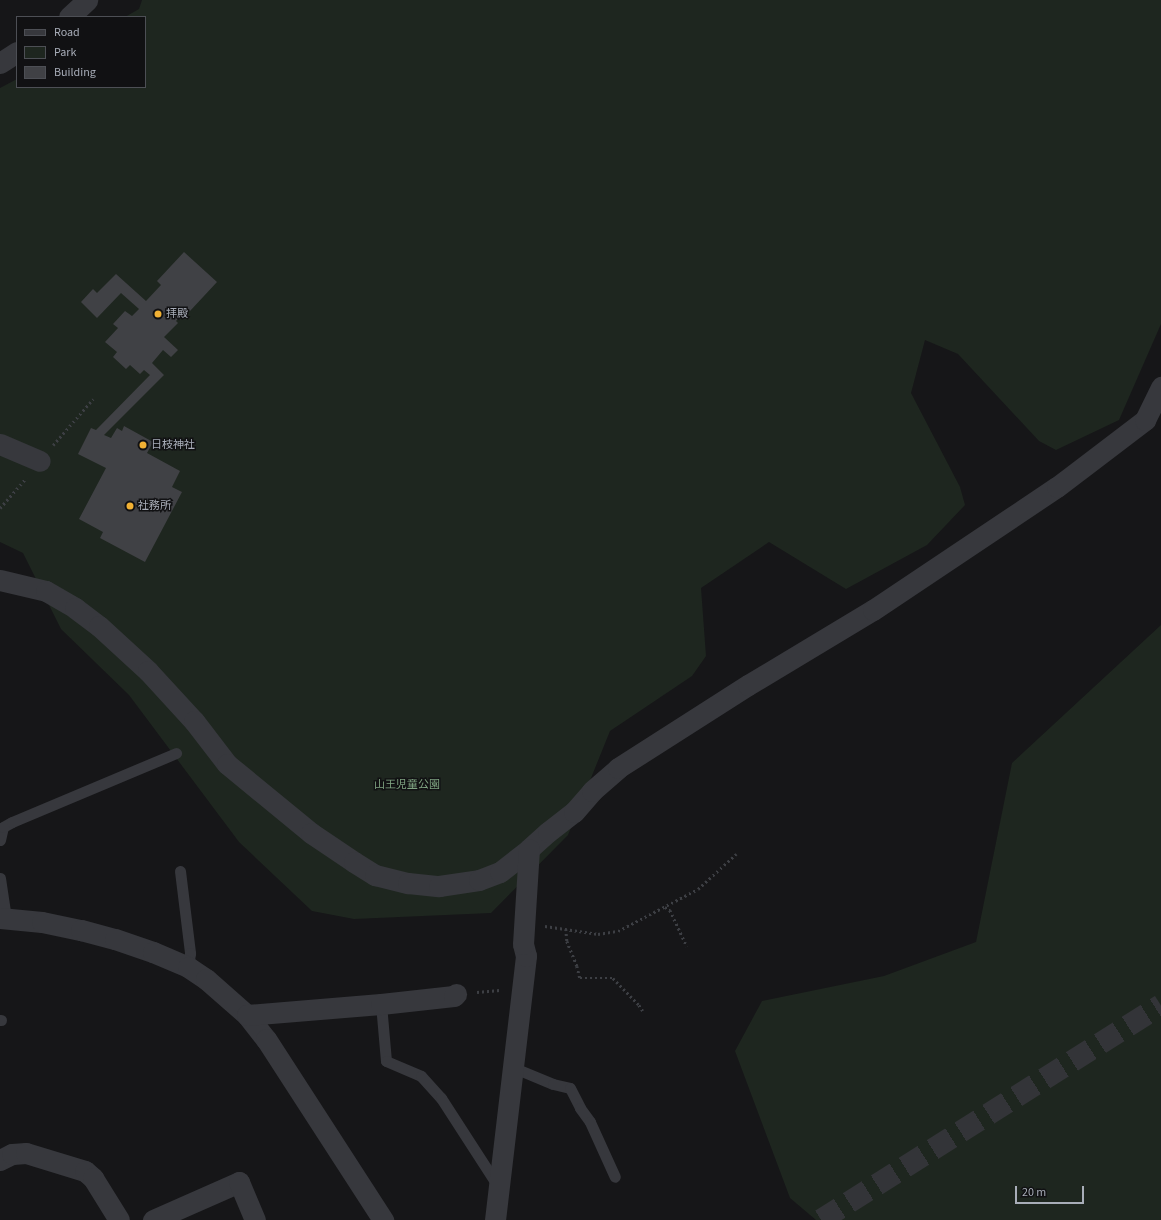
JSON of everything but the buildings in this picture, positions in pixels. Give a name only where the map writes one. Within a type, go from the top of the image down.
[{"type":"street","points":[[71,16],[87,0]]},
{"type":"street","points":[[0,63],[16,53]]},
{"type":"street","points":[[0,580],[46,591],[75,608],[99,626],[148,671],[194,721],[227,764],[311,833],[375,875],[393,880],[439,886],[478,880],[500,872],[529,849],[574,812],[592,791],[618,768],[748,685],[873,610],[1058,487],[1145,420],[1161,387]]},
{"type":"street","points":[[0,444],[40,461]]},
{"type":"street","points":[[494,1220],[526,956],[523,944],[529,849]]},
{"type":"street","points":[[3,918],[81,930],[153,952],[188,967],[206,979],[247,1015],[282,1062],[383,1220]]},
{"type":"street","points":[[247,1015],[381,1004],[454,996],[456,994]]},
{"type":"street","points":[[0,1160],[12,1154],[26,1154],[85,1171],[93,1178],[119,1220]]},
{"type":"street","points":[[153,1220],[239,1182],[255,1220]]},
{"type":"lane","points":[[1,834],[3,827],[12,822],[176,753]]},
{"type":"lane","points":[[180,871],[190,953],[188,967]]},
{"type":"lane","points":[[0,878],[3,918]]},
{"type":"lane","points":[[381,1004],[386,1061],[421,1076],[441,1098],[498,1187]]},
{"type":"lane","points":[[512,1067],[553,1084],[570,1088],[580,1108],[590,1122],[615,1177]]},
{"type":"path","points":[[525,921],[566,929],[608,934],[628,926],[706,884],[736,854]]},
{"type":"path","points":[[665,907],[670,910],[687,946]]},
{"type":"path","points":[[566,929],[567,940],[578,966],[580,978],[613,978],[643,1011]]},
{"type":"path","points":[[456,994],[502,990],[505,987]]},
{"type":"green space","name":"山王児童公園","points":[[142,0],[1161,0],[1161,324],[1119,420],[1056,450],[1039,441],[958,354],[925,340],[911,393],[960,487],[965,505],[927,545],[846,589],[769,542],[701,588],[706,656],[692,676],[610,731],[568,835],[491,913],[354,919],[312,911],[239,842],[129,695],[61,629],[23,553],[0,542],[0,88],[16,80],[16,88],[146,88],[146,16],[127,16],[139,9]]},
{"type":"green space","points":[[1161,625],[1161,1220],[816,1220],[790,1198],[735,1051],[762,1001],[884,976],[976,942],[1012,763]]},
{"type":"tunnel","points":[[821,1220],[1161,1005]]},
{"type":"place","name":"拝殿","points":[[158,314]]},
{"type":"place","name":"日枝神社","points":[[143,445]]},
{"type":"place","name":"社務所","points":[[130,506]]}]
